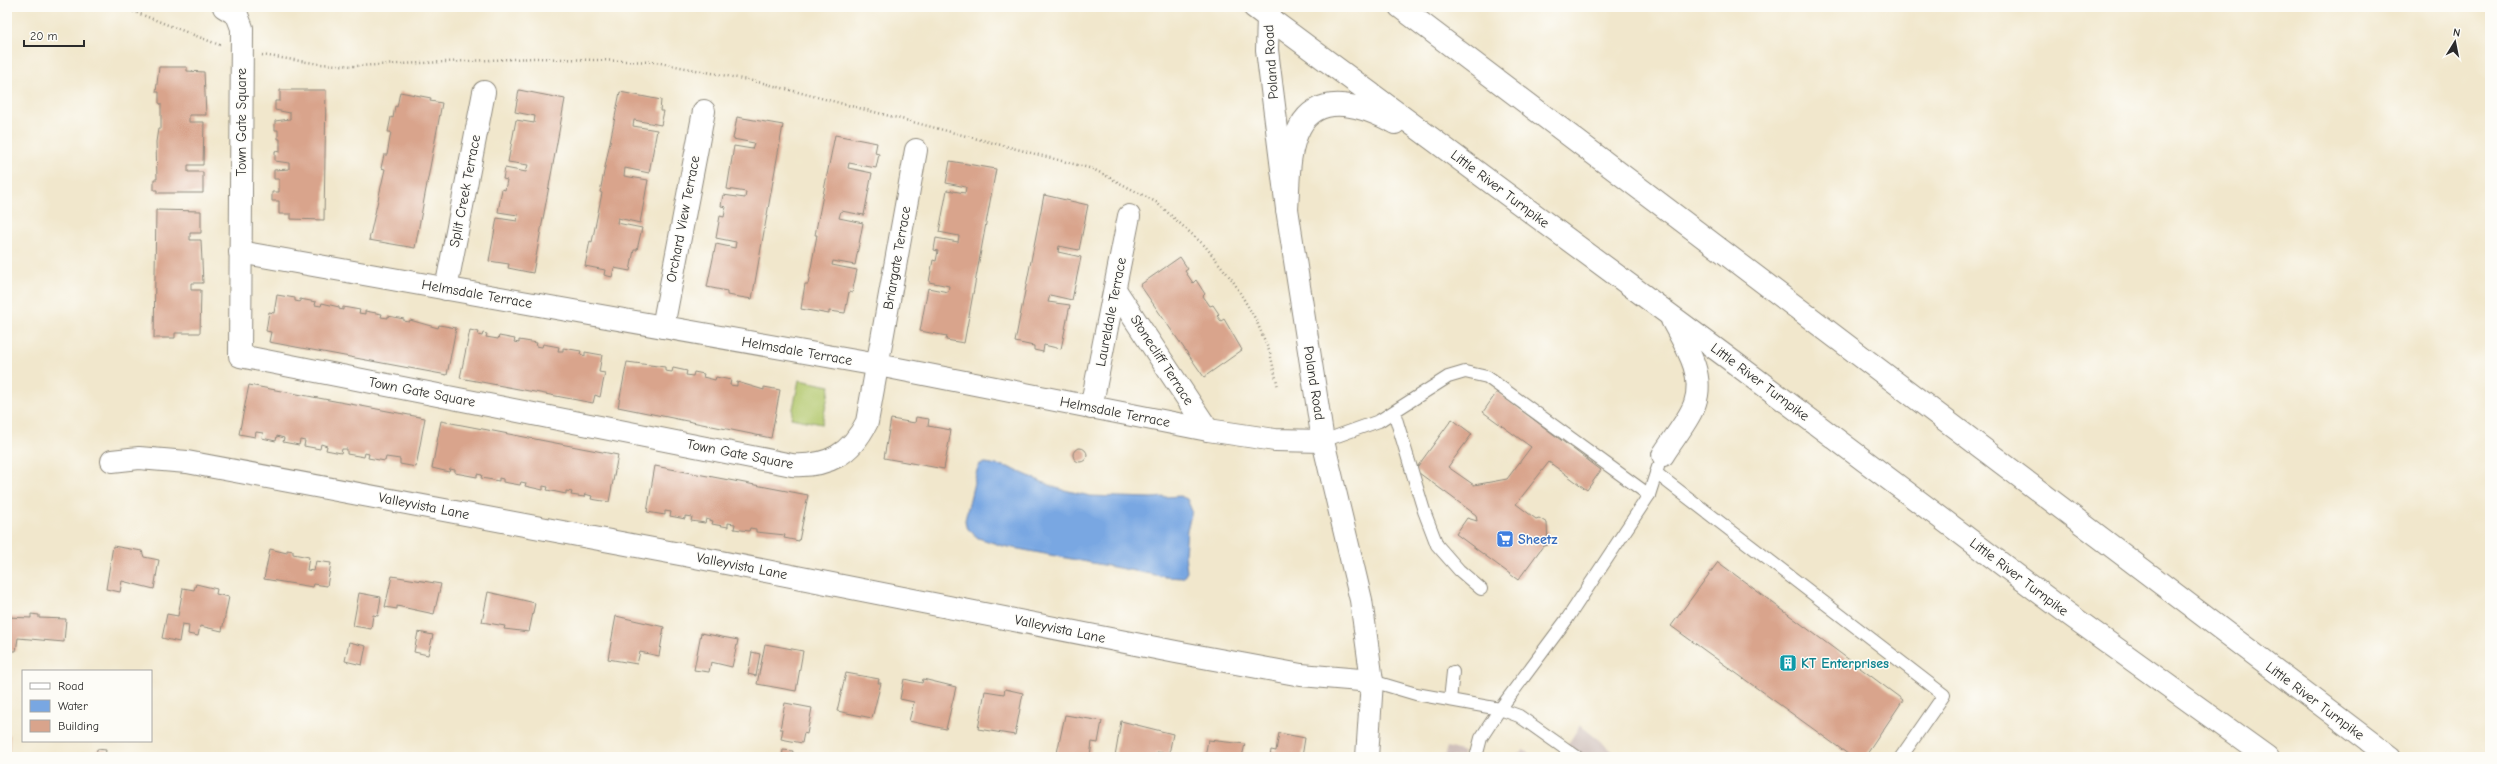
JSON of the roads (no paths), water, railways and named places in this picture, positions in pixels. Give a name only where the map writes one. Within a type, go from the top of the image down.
[{"type":"main road","name":"Little River Turnpike","points":[[1400,7],[2390,757]]},
{"type":"main road","name":"Little River Turnpike","points":[[1264,10],[1452,153],[2063,610],[2266,757]]},
{"type":"main road","name":"Poland Road","points":[[1264,10],[1267,50],[1287,209],[1323,441],[1361,600],[1372,681],[1367,757]]},
{"type":"main road","name":"Town Gate Square","points":[[231,11],[242,28],[240,356],[792,465],[809,466],[839,455],[852,447],[866,422],[878,365]]},
{"type":"main road","name":"Split Creek Terrace","points":[[446,289],[484,92]]},
{"type":"main road","points":[[1287,209],[1292,155],[1296,137],[1300,127],[1315,110],[1339,104],[1366,110],[1452,153]]},
{"type":"main road","name":"Orchard View Terrace","points":[[663,327],[704,112]]},
{"type":"main road","name":"Briargate Terrace","points":[[878,365],[916,150]]},
{"type":"main road","name":"Laureldale Terrace","points":[[1091,408],[1116,290],[1129,216]]},
{"type":"main road","name":"Helmsdale Terrace","points":[[240,252],[878,365],[1208,430],[1275,440],[1323,441]]},
{"type":"main road","name":"Stonecliff Terrace","points":[[1116,290],[1208,430]]},
{"type":"main road","points":[[1660,464],[1695,404],[1698,388],[1692,358],[1671,317]]},
{"type":"main road","name":"Valleyvista Lane","points":[[112,461],[139,458],[187,462],[678,553],[1176,652],[1301,675],[1372,681]]},
{"type":"lane","points":[[1323,441],[1354,432],[1394,412],[1448,377],[1465,372],[1487,377],[1649,495]]},
{"type":"lane","points":[[1394,412],[1424,511],[1437,545],[1459,570],[1480,589]]},
{"type":"lane","points":[[1476,757],[1481,738],[1500,709],[1567,619],[1649,495],[1660,464],[1944,695],[1901,757]]},
{"type":"lane","points":[[1450,700],[1453,672]]},
{"type":"lane","points":[[1372,681],[1416,694],[1500,709],[1519,716],[1577,757]]},
{"type":"water","points":[[986,463],[1008,467],[1056,488],[1090,496],[1151,498],[1180,496],[1187,499],[1192,511],[1187,530],[1185,554],[1187,572],[1183,578],[1166,577],[1003,546],[978,538],[966,527],[965,520],[977,470],[980,464]]},
{"type":"place","name":"Sheetz","points":[[1505,539]]},
{"type":"place","name":"KT Enterprises","points":[[1788,663]]}]
